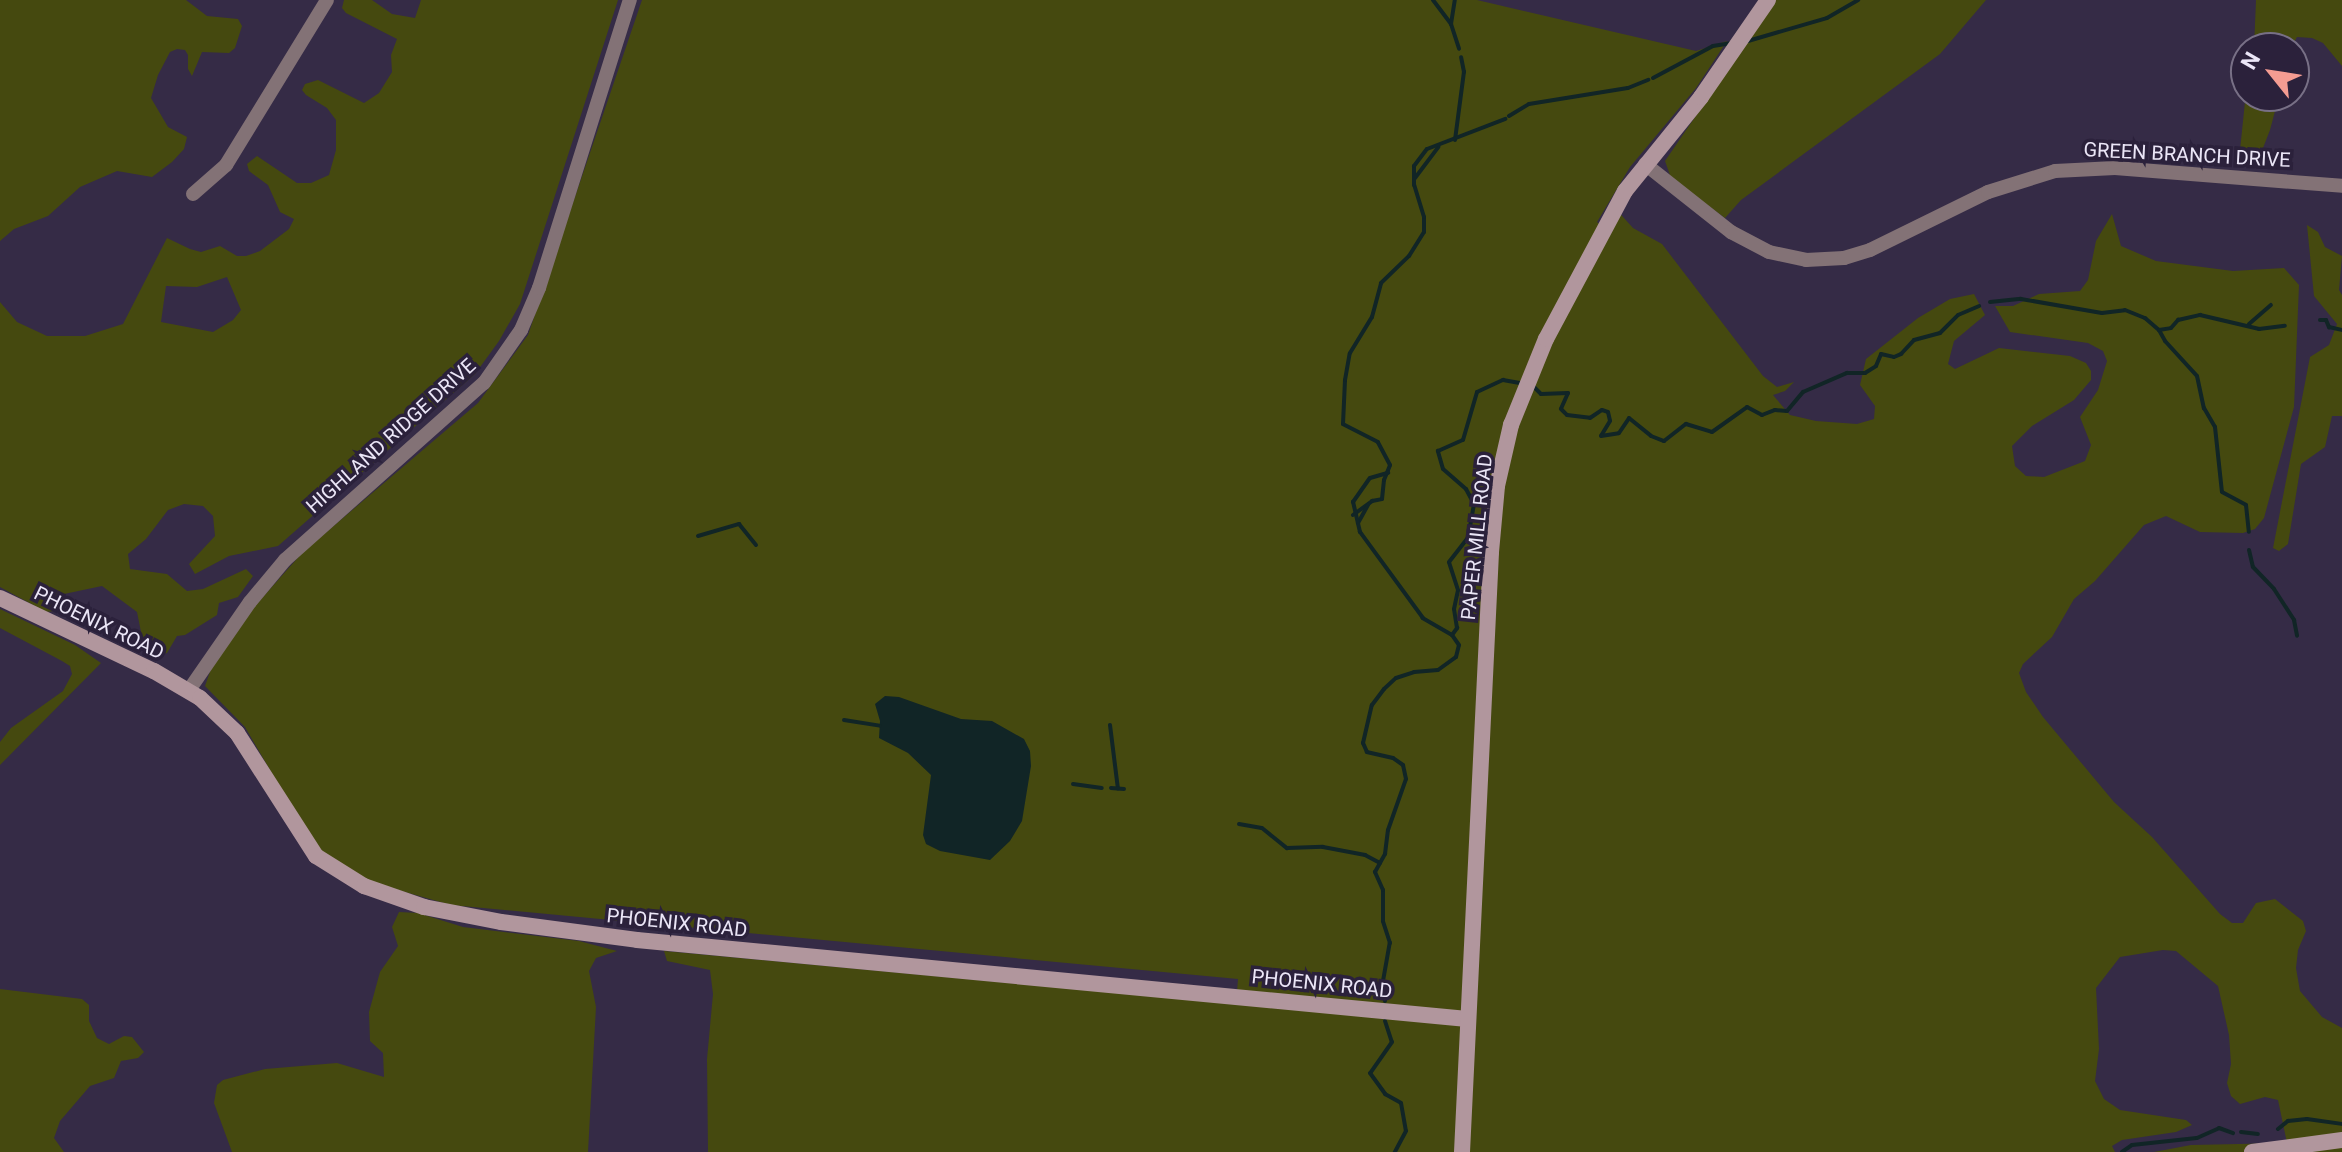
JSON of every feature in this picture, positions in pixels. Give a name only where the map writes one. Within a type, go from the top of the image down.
[{"type":"street","points":[[193,194],[226,165],[327,0]]},
{"type":"street","name":"HIGHLAND RIDGE DRIVE","points":[[189,690],[233,624],[285,560],[484,383],[515,339],[539,288],[630,0]]},
{"type":"street","name":"PAPER MILL ROAD","points":[[1462,1152],[1491,552],[1503,458],[1511,425],[1546,339],[1611,216],[1645,164],[1725,64],[1768,0]]},
{"type":"street","name":"GREEN BRANCH DRIVE","points":[[1645,164],[1731,232],[1769,252],[1806,260],[1856,255],[2008,183],[2072,168],[2115,168],[2342,186]]},
{"type":"street","name":"PHOENIX ROAD","points":[[0,598],[189,690],[237,733],[316,856],[338,873],[364,886],[424,907],[501,922],[637,940],[1467,1019]]},
{"type":"street","points":[[2252,1152],[2342,1140]]},
{"type":"green space","points":[[0,0],[186,0],[207,16],[238,19],[242,26],[235,48],[229,53],[202,52],[192,76],[188,69],[188,55],[185,50],[177,49],[170,52],[158,75],[151,98],[168,127],[187,137],[184,149],[172,162],[152,177],[117,171],[80,187],[48,216],[14,229],[0,241]]},
{"type":"green space","points":[[344,0],[372,0],[392,14],[415,18],[421,0],[618,0],[520,304],[499,341],[475,374],[278,546],[229,556],[195,574],[189,564],[215,536],[213,516],[203,506],[184,504],[168,510],[146,539],[128,554],[130,569],[167,574],[187,591],[203,589],[246,569],[253,576],[238,597],[219,603],[217,615],[185,635],[177,636],[167,653],[154,656],[142,637],[137,612],[102,586],[64,594],[54,611],[46,612],[0,587],[0,302],[17,322],[47,336],[85,336],[123,324],[167,238],[201,252],[220,246],[237,256],[246,256],[260,251],[289,229],[294,219],[280,212],[268,185],[249,171],[247,164],[257,156],[297,183],[311,183],[329,175],[336,150],[336,120],[327,108],[306,95],[302,90],[305,84],[318,80],[364,103],[379,93],[392,72],[391,55],[397,39],[342,8]],"holes":[[[227,277],[241,310],[233,320],[213,332],[161,322],[166,286],[197,287]]]},
{"type":"green space","points":[[642,0],[1477,0],[1696,51],[1727,41],[1696,88],[1630,167],[1597,222],[1602,226],[1614,207],[1633,228],[1662,244],[1763,376],[1777,387],[1794,382],[1785,391],[1773,395],[1790,415],[1816,421],[1857,424],[1874,419],[1875,406],[1860,385],[1866,359],[1918,318],[1950,299],[1974,294],[1985,315],[1954,341],[1948,364],[1955,369],[1999,348],[2070,356],[2086,363],[2091,371],[2091,380],[2074,400],[2032,426],[2012,446],[2015,466],[2026,476],[2044,477],[2085,461],[2091,445],[2080,417],[2098,390],[2107,361],[2103,351],[2088,343],[2010,332],[1995,306],[2013,306],[2039,294],[2080,291],[2088,280],[2096,241],[2112,214],[2121,246],[2156,261],[2233,271],[2284,268],[2299,285],[2294,407],[2264,518],[2255,529],[2243,533],[2200,532],[2166,516],[2144,525],[2095,581],[2074,599],[2052,637],[2023,664],[2019,673],[2026,692],[2043,717],[2114,802],[2152,837],[2220,914],[2232,923],[2243,923],[2256,903],[2275,899],[2303,921],[2306,931],[2298,950],[2296,968],[2300,991],[2322,1017],[2342,1028],[2342,1152],[2154,1152],[2191,1145],[2287,1143],[2278,1100],[2265,1097],[2240,1104],[2231,1096],[2227,1083],[2231,1064],[2229,1035],[2218,986],[2176,951],[2163,950],[2120,957],[2096,988],[2099,1049],[2095,1081],[2104,1099],[2120,1110],[2186,1120],[2192,1125],[2176,1132],[2122,1140],[2112,1146],[2115,1152],[708,1152],[707,1059],[713,994],[710,970],[667,961],[664,951],[1236,1004],[1238,979],[451,905],[366,881],[330,861],[309,837],[245,727],[205,686],[212,666],[253,608],[303,552],[478,403],[528,335]]},
{"type":"green space","points":[[1775,0],[1986,0],[1940,54],[1741,200],[1725,218],[1671,178],[1665,161]]},
{"type":"green space","points":[[2256,0],[2342,0],[2342,66],[2323,43],[2310,38],[2310,32],[2255,32]]},
{"type":"green space","points":[[2244,112],[2275,112],[2263,148],[2252,160],[2244,159],[2240,150]]},
{"type":"green space","points":[[2307,225],[2318,232],[2325,247],[2342,256],[2339,290],[2342,295],[2342,416],[2332,416],[2325,447],[2301,464],[2288,544],[2279,551],[2273,548],[2310,357],[2329,345],[2337,324],[2314,296]]},
{"type":"green space","points":[[0,609],[75,645],[101,663],[0,765],[0,742],[11,728],[63,691],[72,674],[70,666],[0,628]]},
{"type":"green space","points":[[399,912],[418,913],[463,927],[579,941],[617,951],[596,958],[589,971],[596,1007],[588,1152],[232,1152],[214,1103],[217,1085],[223,1080],[265,1069],[337,1063],[384,1077],[383,1053],[370,1041],[369,1012],[380,972],[398,946],[392,927]]},
{"type":"green space","points":[[0,989],[82,999],[89,1005],[89,1021],[97,1038],[109,1044],[124,1036],[132,1037],[144,1052],[138,1058],[121,1061],[114,1078],[90,1086],[60,1121],[54,1138],[64,1152],[0,1152]]},
{"type":"shaded area","points":[[885,696],[899,697],[961,719],[992,721],[1024,739],[1030,751],[1031,766],[1022,821],[1010,841],[990,860],[940,851],[926,844],[923,835],[931,775],[908,753],[879,738],[880,721],[875,704]]},
{"type":"waterway","points":[[1433,0],[1451,24],[1459,49]]},
{"type":"waterway","points":[[1451,24],[1455,0]]},
{"type":"waterway","points":[[1748,41],[1827,18],[1858,0]]},
{"type":"waterway","points":[[1653,78],[1713,46],[1732,43]]},
{"type":"waterway","points":[[1455,140],[1464,72],[1461,57]]},
{"type":"waterway","points":[[1509,116],[1529,104],[1628,88],[1648,80]]},
{"type":"waterway","points":[[1353,515],[1372,501],[1382,499],[1384,480],[1390,465],[1378,442],[1343,424],[1345,380],[1350,353],[1372,317],[1381,283],[1409,256],[1424,232],[1424,217],[1414,185],[1414,166],[1427,149],[1505,119]]},
{"type":"waterway","points":[[1415,178],[1438,147]]},
{"type":"waterway","points":[[1990,302],[2021,299],[2102,313],[2125,310],[2145,318],[2159,330],[2197,376],[2204,408],[2215,427],[2222,492],[2246,505],[2249,532]]},
{"type":"waterway","points":[[2249,324],[2271,305]]},
{"type":"waterway","points":[[1533,386],[1541,394],[1568,393],[1561,409],[1567,415],[1590,418],[1602,410],[1608,412],[1610,421],[1601,436],[1619,433],[1629,418],[1651,436],[1664,441],[1686,424],[1712,432],[1747,407],[1762,415],[1775,410],[1787,411],[1803,392],[1847,373],[1865,373],[1876,366],[1881,354],[1894,357],[1901,354],[1914,340],[1940,333],[1958,315],[1979,306]]},
{"type":"waterway","points":[[2159,330],[2171,328],[2178,320],[2200,315],[2259,329],[2285,326]]},
{"type":"waterway","points":[[2320,320],[2326,320],[2329,327],[2342,330]]},
{"type":"waterway","points":[[1452,635],[1457,628],[1454,609],[1458,590],[1449,562],[1468,538],[1474,504],[1466,489],[1443,469],[1438,451],[1463,440],[1477,392],[1503,380],[1520,383]]},
{"type":"waterway","points":[[1385,1001],[1383,981],[1390,943],[1383,921],[1383,890],[1375,872],[1385,854],[1388,830],[1406,779],[1403,765],[1393,758],[1367,752],[1363,743],[1372,705],[1384,689],[1396,678],[1414,672],[1438,670],[1456,657],[1459,645],[1452,635],[1423,618],[1360,532],[1353,502],[1370,478],[1388,473]]},
{"type":"waterway","points":[[1358,523],[1368,505]]},
{"type":"waterway","points":[[698,536],[739,524],[756,545]]},
{"type":"waterway","points":[[2249,550],[2253,567],[2274,589],[2294,620],[2297,636]]},
{"type":"waterway","points":[[844,720],[880,726]]},
{"type":"waterway","points":[[1110,725],[1118,789]]},
{"type":"waterway","points":[[1073,784],[1102,788]]},
{"type":"waterway","points":[[1111,788],[1124,789]]},
{"type":"waterway","points":[[1239,824],[1262,828],[1287,848],[1323,847],[1365,855],[1380,863]]},
{"type":"waterway","points":[[1385,1021],[1392,1042],[1370,1073],[1385,1094],[1401,1103],[1406,1131],[1395,1152]]},
{"type":"waterway","points":[[2278,1129],[2288,1121],[2307,1119],[2342,1124]]},
{"type":"waterway","points":[[2122,1152],[2132,1145],[2197,1138],[2219,1128],[2233,1133]]},
{"type":"waterway","points":[[2241,1132],[2258,1134]]}]
